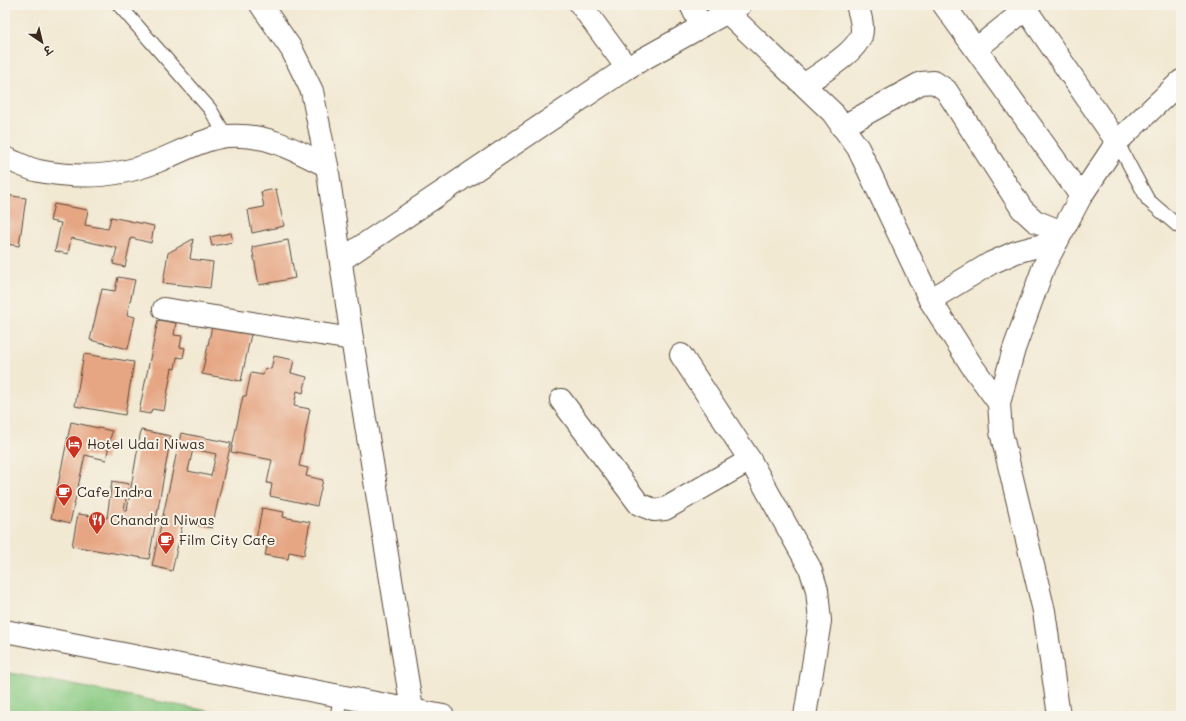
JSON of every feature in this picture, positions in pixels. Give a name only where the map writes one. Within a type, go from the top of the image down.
[{"type":"street","points":[[260,5],[292,50],[312,91],[327,166],[352,339],[412,709]]},
{"type":"street","points":[[581,5],[627,68]]},
{"type":"street","points":[[691,5],[701,26]]},
{"type":"street","points":[[804,85],[853,48],[861,35],[862,24],[857,5]]},
{"type":"street","points":[[944,5],[1081,196]]},
{"type":"street","points":[[976,49],[1024,7],[1117,142]]},
{"type":"street","points":[[341,260],[627,68],[734,9],[804,85],[832,112],[858,148],[930,300],[972,366],[999,403]]},
{"type":"street","points":[[1059,716],[1044,611],[1001,432],[999,403],[1014,349],[1044,266],[1081,196],[1117,142],[1181,81]]},
{"type":"street","points":[[842,127],[921,84],[934,82],[946,90],[1022,209],[1034,221],[1060,237]]},
{"type":"street","points":[[5,158],[38,171],[95,177],[137,170],[196,145],[226,136],[254,137],[283,144],[327,166]]},
{"type":"street","points":[[930,300],[991,263],[1016,252],[1060,237]]},
{"type":"street","points":[[164,309],[352,339]]},
{"type":"street","points":[[681,354],[750,460],[810,568],[817,590],[820,621],[805,716]]},
{"type":"street","points":[[561,400],[639,504],[654,510],[665,509],[750,460]]},
{"type":"street","points":[[5,631],[342,695],[443,716]]},
{"type":"lane","points":[[119,5],[210,109],[226,136]]},
{"type":"lane","points":[[1117,142],[1148,200],[1178,226],[1181,226]]},
{"type":"lane","points":[[337,716],[342,695]]},
{"type":"green space","points":[[5,672],[234,716],[5,716]]},
{"type":"building","points":[[276,189],[284,226],[252,233],[248,210],[264,207],[261,192]]},
{"type":"building","points":[[5,195],[26,198],[19,246],[6,244],[9,225],[5,224]]},
{"type":"building","points":[[54,204],[88,210],[85,225],[108,229],[111,217],[154,226],[151,243],[131,238],[125,267],[113,264],[117,248],[71,238],[68,254],[55,251],[61,223],[50,221]]},
{"type":"building","points":[[231,233],[233,242],[212,246],[210,237]]},
{"type":"building","points":[[193,239],[190,259],[213,262],[210,288],[163,283],[168,253]]},
{"type":"building","points":[[288,240],[295,278],[259,285],[252,247]]},
{"type":"building","points":[[118,277],[135,280],[127,315],[135,317],[128,349],[90,340],[102,289],[115,291]]},
{"type":"building","points":[[158,320],[176,323],[174,335],[182,336],[180,347],[185,348],[183,358],[177,357],[175,369],[172,368],[164,411],[152,409],[150,414],[139,412]]},
{"type":"building","points":[[212,326],[251,334],[241,381],[202,374]]},
{"type":"building","points":[[84,354],[134,362],[125,415],[75,406]]},
{"type":"building","points":[[274,356],[294,360],[291,373],[307,377],[303,393],[297,391],[294,406],[310,409],[299,466],[308,468],[306,476],[323,480],[317,506],[270,496],[272,484],[267,483],[272,460],[231,452],[243,396],[246,396],[251,373],[263,375],[265,368],[271,369]]},
{"type":"building","points":[[71,422],[112,431],[106,460],[85,455],[70,523],[51,518]]},
{"type":"building","points":[[141,430],[171,436],[149,559],[72,546],[78,514],[107,518],[112,481],[129,484],[124,510],[127,510]]},
{"type":"building","points":[[181,433],[231,443],[212,528],[197,525],[198,520],[184,517],[172,571],[152,566]],"holes":[[[193,449],[216,454],[211,476],[188,471]]]},
{"type":"building","points":[[262,508],[284,512],[283,517],[310,522],[304,555],[289,552],[288,559],[265,555],[267,547],[255,545]]},
{"type":"place","name":"Hotel Udai Niwas","points":[[74,459]]},
{"type":"place","name":"Cafe Indra","points":[[64,507]]},
{"type":"place","name":"Chandra Niwas","points":[[97,535]]},
{"type":"place","name":"Film City Cafe","points":[[166,555]]}]
